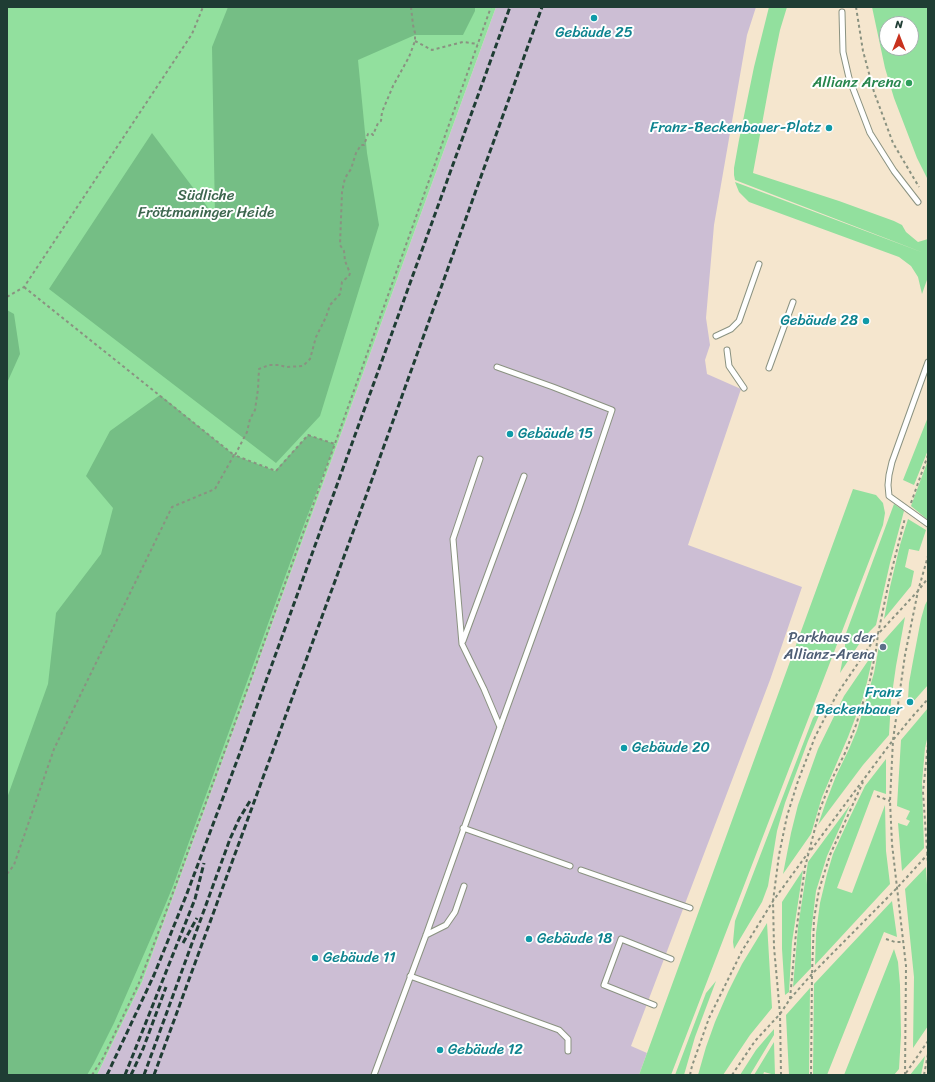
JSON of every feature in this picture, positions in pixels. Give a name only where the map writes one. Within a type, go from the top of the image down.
[{"type":"lane","points":[[842,12],[843,52],[849,78],[870,133],[894,171],[918,202]]},
{"type":"lane","points":[[716,336],[731,329],[738,320],[759,264]]},
{"type":"lane","points":[[769,368],[793,302]]},
{"type":"lane","points":[[727,350],[729,366],[744,388]]},
{"type":"lane","points":[[928,362],[892,462],[888,485],[889,496],[928,524]]},
{"type":"lane","points":[[374,1075],[426,935],[463,828],[578,511],[612,410],[497,367]]},
{"type":"lane","points":[[480,459],[453,539],[462,644],[484,689],[500,727]]},
{"type":"lane","points":[[462,644],[524,476]]},
{"type":"lane","points":[[463,828],[570,866]]},
{"type":"lane","points":[[581,870],[690,908]]},
{"type":"lane","points":[[426,935],[446,925],[455,912],[464,886]]},
{"type":"lane","points":[[654,1005],[604,985],[621,939],[671,959]]},
{"type":"lane","points":[[410,976],[559,1030],[568,1039],[568,1051]]},
{"type":"path","points":[[7,297],[24,287],[192,34],[203,7]]},
{"type":"path","points":[[7,874],[14,865],[54,749],[172,507],[215,489],[247,432],[250,419],[255,410],[259,369],[268,365],[279,365],[286,367],[303,366],[310,358],[316,337],[330,305],[340,294],[342,282],[349,276],[350,273],[345,261],[344,251],[340,245],[342,192],[345,178],[351,169],[356,153],[361,145],[364,145],[368,134],[371,133],[373,135],[378,123],[381,120],[382,112],[393,86],[409,57],[415,41],[411,7]]},
{"type":"path","points":[[92,1075],[103,1058],[139,983],[160,928],[251,680],[491,7]]},
{"type":"path","points":[[856,7],[863,51],[874,92],[893,143],[922,193]]},
{"type":"path","points":[[415,41],[432,50],[463,42],[478,44]]},
{"type":"path","points":[[24,287],[234,455],[276,471],[308,435],[334,444]]},
{"type":"path","points":[[790,999],[796,933],[805,867],[820,809],[831,781],[845,753],[864,701],[874,663],[878,634],[889,581],[908,510],[928,455]]},
{"type":"path","points":[[905,1074],[906,966],[892,844],[890,801],[894,740],[906,655],[918,591],[928,556]]},
{"type":"path","points":[[781,1075],[780,1014],[774,947],[772,901],[778,855],[787,816],[798,781],[815,737],[837,694],[878,634],[928,578]]},
{"type":"path","points":[[690,1075],[708,1018],[742,951],[772,901],[865,777],[928,699]]},
{"type":"path","points":[[928,744],[923,792],[928,864]]},
{"type":"path","points":[[811,1075],[814,919],[819,890],[830,855],[865,777]]},
{"type":"path","points":[[877,796],[890,801]]},
{"type":"path","points":[[732,1075],[755,1041],[780,1014],[790,999],[812,974],[897,888],[928,854]]},
{"type":"path","points":[[886,939],[895,942],[903,942]]},
{"type":"path","points":[[905,1074],[928,1041]]},
{"type":"path","points":[[924,1075],[928,1054]]},
{"type":"shaded area","points":[[496,7],[756,7],[747,35],[714,225],[706,318],[710,345],[705,360],[707,374],[741,389],[688,545],[802,587],[770,680],[631,1046],[647,1053],[639,1075],[97,1075],[142,982]]},
{"type":"green space","name":"Südliche Fröttmaninger Heide","points":[[7,7],[496,7],[142,982],[97,1075],[7,1075]]},
{"type":"green space","points":[[228,7],[475,7],[475,11],[463,35],[415,35],[358,60],[367,153],[379,225],[320,416],[276,463],[49,289],[152,133],[215,217],[212,47]]},
{"type":"green space","points":[[769,7],[787,7],[780,30],[773,64],[753,173],[839,201],[894,221],[902,225],[906,232],[918,242],[928,239],[928,277],[922,294],[918,277],[911,266],[899,257],[749,202],[739,192],[735,182],[924,253],[735,180],[734,168],[739,140],[754,67]]},
{"type":"green space","name":"Allianz Arena","points":[[872,7],[928,7],[928,180],[917,158],[894,98],[882,56],[919,56],[919,16],[879,16],[879,40]]},
{"type":"green space","points":[[7,310],[14,314],[20,354],[7,383]]},
{"type":"green space","points":[[160,395],[234,455],[275,471],[308,435],[335,444],[302,530],[173,886],[114,1023],[94,1063],[87,1075],[7,1075],[7,798],[48,684],[56,613],[101,554],[113,508],[86,476],[110,431]]},
{"type":"green space","points":[[928,417],[928,450],[914,485],[903,480]]},
{"type":"green space","points":[[928,460],[928,520],[911,506]]},
{"type":"green space","points":[[853,489],[876,495],[883,503],[885,513],[883,525],[671,1075],[639,1075]]},
{"type":"green space","points":[[894,504],[904,511],[876,625],[863,638],[840,673],[845,647],[845,636]]},
{"type":"green space","points":[[908,519],[926,530],[919,551],[909,549],[905,567],[914,571],[911,586],[884,619],[900,545]]},
{"type":"green space","points":[[928,599],[928,685],[913,702],[908,699],[909,683],[921,619]]},
{"type":"green space","points":[[905,617],[891,701],[889,735],[863,765],[818,825],[836,776],[857,730],[874,673],[879,646]]},
{"type":"green space","points":[[874,652],[864,695],[822,797],[811,834],[783,874],[798,805],[818,749],[844,696]]},
{"type":"green space","points":[[823,706],[785,803],[777,831],[768,886],[762,902],[734,949],[733,942],[735,921],[813,718]]},
{"type":"green space","points":[[928,708],[928,735],[925,748],[922,783],[924,848],[902,871],[898,823],[907,826],[910,821],[906,819],[910,811],[897,806],[901,740]]},
{"type":"green space","points":[[886,759],[886,794],[874,790],[837,888],[852,893],[885,805],[886,851],[890,884],[815,965],[816,933],[820,903],[833,854],[865,786]]},
{"type":"green space","points":[[928,759],[928,829],[927,769]]},
{"type":"green space","points":[[850,805],[827,856],[816,891],[811,933],[811,968],[793,987],[798,927],[808,862]]},
{"type":"green space","points":[[926,867],[928,902],[928,1026],[913,1048],[914,977],[905,889]]},
{"type":"green space","points":[[803,870],[792,942],[789,992],[785,995],[782,949],[782,902]]},
{"type":"green space","points":[[892,901],[897,937],[884,932],[827,1075],[813,1075],[814,984]]},
{"type":"green space","points":[[767,923],[772,1008],[750,1035],[723,1075],[698,1075],[715,1022],[728,992],[742,964]]},
{"type":"green space","points":[[894,949],[898,962],[900,985],[901,1035],[899,1069],[894,1075],[844,1075]]},
{"type":"green space","points":[[716,981],[695,1037],[684,1075],[675,1075],[706,993]]},
{"type":"green space","points":[[810,988],[809,1075],[789,1075],[786,1015]]},
{"type":"green space","points":[[774,1029],[774,1035],[750,1075],[740,1075],[756,1050]]},
{"type":"green space","points":[[774,1042],[775,1075],[764,1072],[763,1075],[754,1075]]},
{"type":"green space","points":[[925,1056],[921,1075],[910,1075]]},
{"type":"railway","points":[[107,1075],[154,975],[186,896],[241,750],[510,7]]},
{"type":"railway","points":[[154,1075],[357,521],[542,7]]},
{"type":"railway","points":[[144,1075],[230,839],[239,819],[250,801]]},
{"type":"railway","points":[[125,1075],[195,899],[204,863]]},
{"type":"railway","points":[[183,943],[197,918]]},
{"type":"railway","points":[[131,1075],[143,1049],[166,987]]},
{"type":"place","name":"Gebäude 25","points":[[594,18]]},
{"type":"place","name":"Allianz Arena","points":[[909,83]]},
{"type":"place","name":"Franz-Beckenbauer-Platz","points":[[829,128]]},
{"type":"place","name":"Gebäude 28","points":[[866,321]]},
{"type":"place","name":"Gebäude 15","points":[[510,434]]},
{"type":"place","name":"Parkhaus der Allianz-Arena","points":[[883,647]]},
{"type":"place","name":"Franz Beckenbauer","points":[[910,702]]},
{"type":"place","name":"Gebäude 20","points":[[624,748]]},
{"type":"place","name":"Gebäude 18","points":[[529,939]]},
{"type":"place","name":"Gebäude 11","points":[[315,958]]},
{"type":"place","name":"Gebäude 12","points":[[440,1050]]}]
